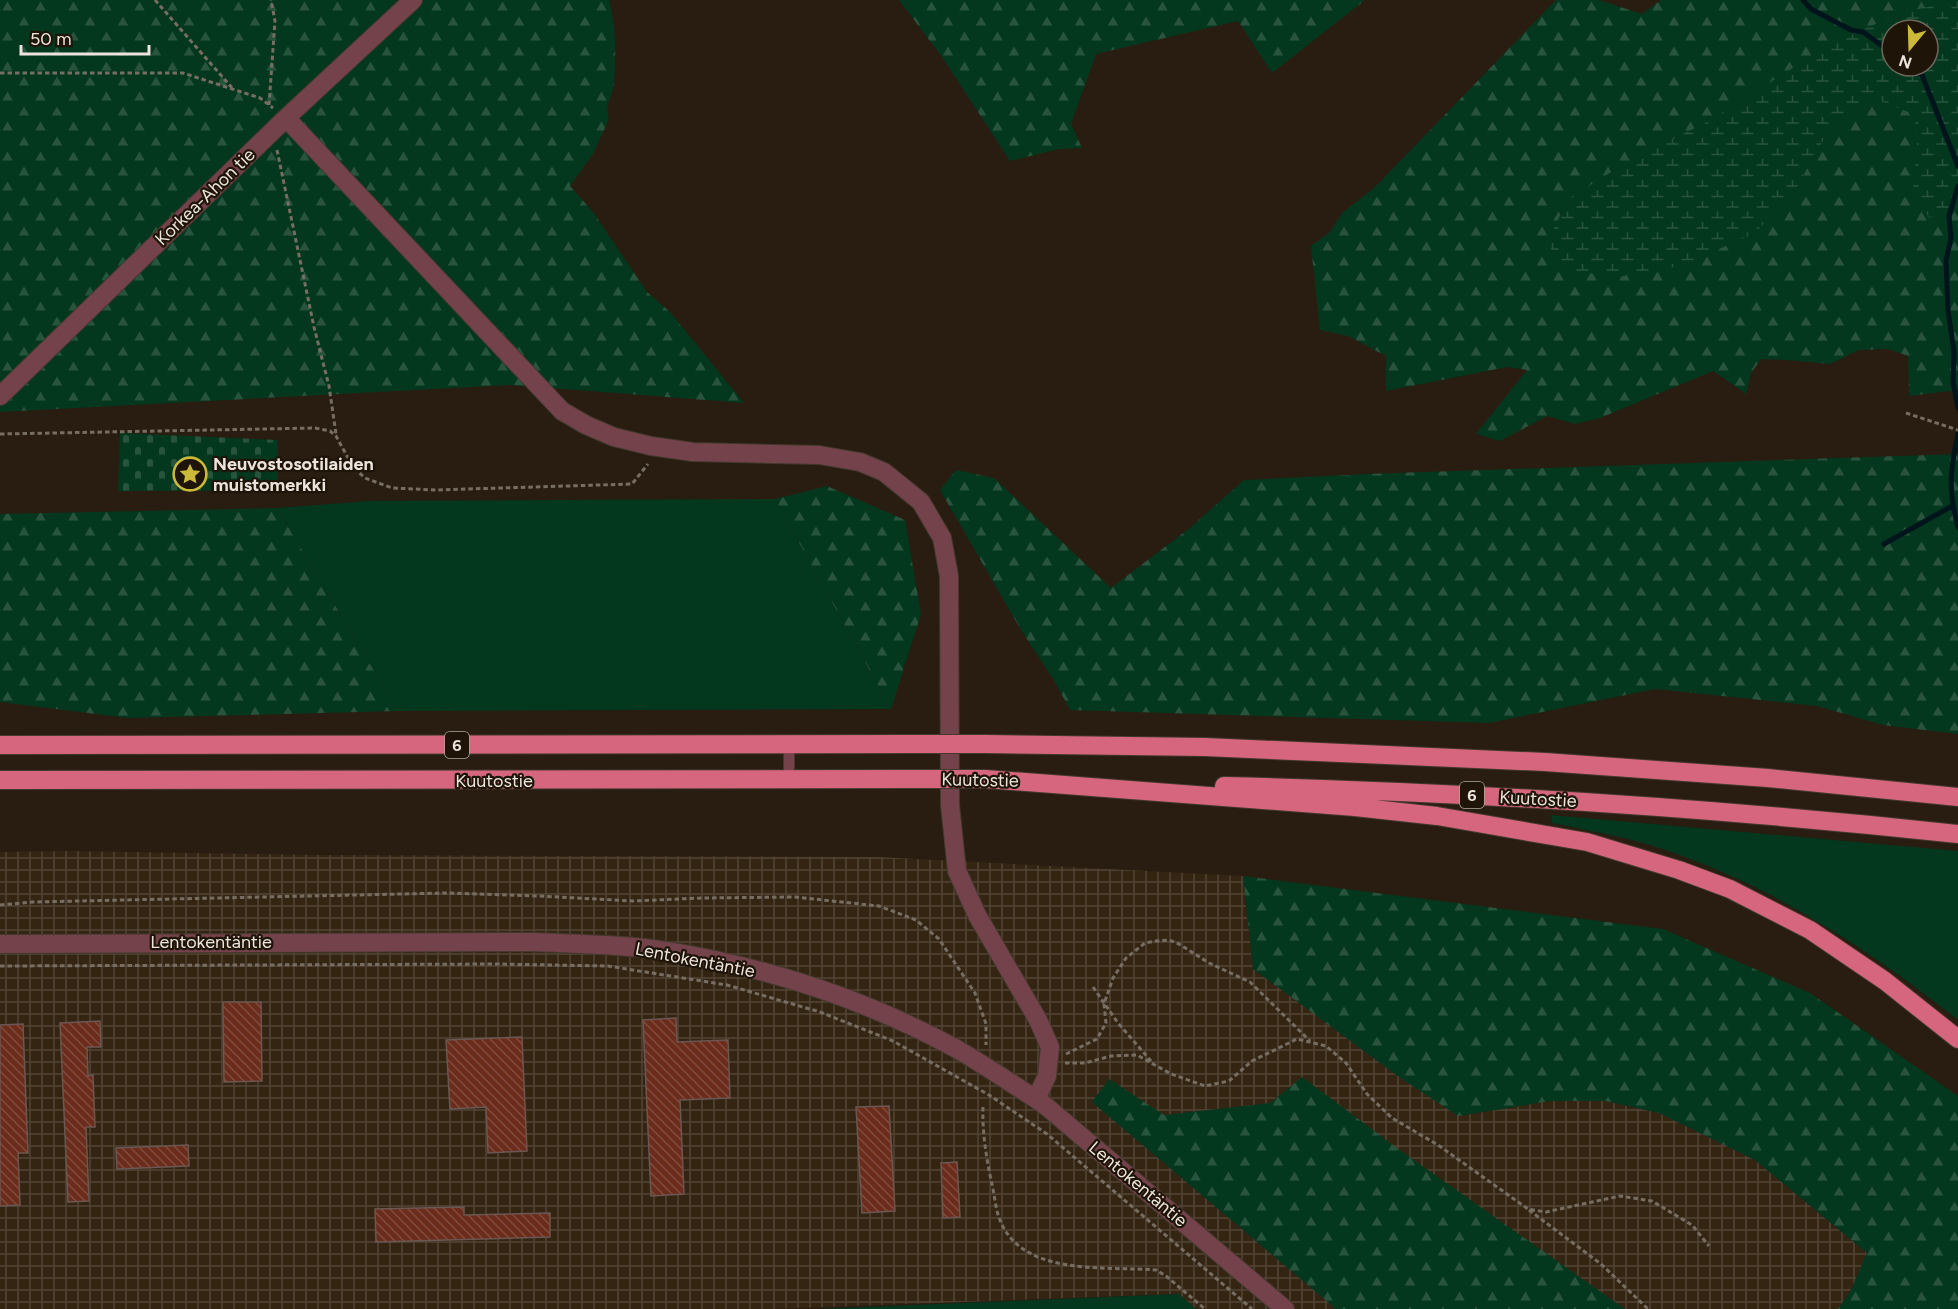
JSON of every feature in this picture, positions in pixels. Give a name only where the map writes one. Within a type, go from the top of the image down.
[{"type":"highway","name":"Kuutostie","points":[[0,745],[986,744],[1205,747],[1545,762],[1768,778],[1958,797]]},
{"type":"highway","points":[[1768,778],[1958,788]]},
{"type":"highway","name":"Kuutostie","points":[[0,780],[985,779],[1307,788],[1561,799],[1828,820],[1958,834]]},
{"type":"highway","points":[[985,779],[1355,807],[1437,816],[1587,842],[1679,870],[1730,889],[1810,930],[1885,981],[1958,1039]]},
{"type":"street","name":"Korkea-Ahon tie","points":[[0,396],[279,124],[412,0]]},
{"type":"street","points":[[279,124],[562,411],[614,437],[651,446],[693,452],[819,455],[860,462],[884,472],[921,502],[942,538],[949,576],[950,806],[957,871],[964,890],[991,942],[1038,1020],[1050,1047],[1047,1076],[1036,1099]]},
{"type":"street","name":"Lentokentäntie","points":[[0,944],[534,942],[597,944],[664,950],[784,978],[847,999],[902,1022],[955,1049],[1036,1099],[1285,1309]]},
{"type":"lane","points":[[789,745],[789,779]]},
{"type":"path","points":[[155,0],[233,89]]},
{"type":"path","points":[[269,105],[275,21],[271,0]]},
{"type":"path","points":[[0,73],[183,73],[260,98],[269,105],[279,124],[314,327],[329,386],[336,436],[353,467],[365,478],[392,488],[435,490],[632,484],[653,457]]},
{"type":"path","points":[[1906,414],[1958,430]]},
{"type":"path","points":[[0,434],[315,428],[330,431],[336,436]]},
{"type":"path","points":[[0,905],[447,894],[633,901],[795,897],[879,906],[916,920],[939,939],[975,993],[986,1024],[986,1046]]},
{"type":"path","points":[[1049,1064],[1096,1039],[1106,1023],[1104,1004],[1113,978],[1125,958],[1145,943],[1169,940],[1250,982],[1311,1043]]},
{"type":"path","points":[[0,966],[496,964],[608,966],[727,985],[820,1012],[893,1041],[989,1095],[1047,1134],[1252,1309]]},
{"type":"path","points":[[1094,987],[1104,1004],[1154,1065]]},
{"type":"path","points":[[1049,1064],[1085,1063],[1111,1056],[1137,1055],[1171,1074],[1205,1086],[1229,1082],[1252,1062],[1297,1039],[1326,1046],[1346,1063],[1367,1094],[1392,1118],[1438,1145],[1601,1264],[1648,1309]]},
{"type":"path","points":[[983,1107],[988,1164],[997,1209],[1000,1220],[1012,1240],[1031,1255],[1056,1264],[1156,1270],[1205,1309]]},
{"type":"path","points":[[1527,1209],[1546,1212],[1620,1196],[1652,1201],[1692,1225],[1709,1246]]},
{"type":"shaded area","points":[[0,852],[324,855],[878,857],[1243,876],[1253,969],[1465,1115],[1550,1101],[1606,1101],[1659,1113],[1755,1160],[1867,1253],[1851,1290],[1838,1309],[1196,1309],[1178,1294],[771,1309],[0,1309]]},
{"type":"green space","points":[[0,0],[609,0],[615,51],[614,82],[608,104],[609,119],[593,154],[570,186],[593,212],[647,292],[670,312],[744,403],[512,385],[0,412]]},
{"type":"green space","points":[[899,0],[1365,0],[1272,73],[1238,21],[1096,54],[1071,124],[1082,148],[1059,149],[1010,161],[942,57]]},
{"type":"green space","points":[[1556,0],[1599,0],[1642,14],[1661,0],[1958,0],[1958,390],[1909,396],[1908,356],[1888,349],[1859,350],[1830,364],[1761,359],[1751,373],[1746,394],[1713,371],[1600,418],[1575,424],[1547,416],[1500,441],[1476,434],[1527,370],[1507,367],[1386,391],[1386,356],[1348,336],[1320,330],[1311,246],[1330,232],[1342,213],[1374,188]]},
{"type":"green space","points":[[1958,0],[1958,207],[1929,218],[1913,189],[1918,133],[1913,114],[1866,95],[1822,142],[1790,199],[1753,234],[1680,266],[1618,277],[1566,270],[1547,243],[1568,199],[1629,161],[1709,121],[1824,48],[1880,22],[1880,78],[1940,78],[1940,18],[1888,18]]},
{"type":"green space","points":[[120,433],[278,440],[278,490],[118,491]]},
{"type":"green space","points":[[1958,454],[1958,734],[1883,725],[1817,706],[1655,689],[1489,723],[1070,710],[940,490],[956,470],[994,478],[1111,588],[1191,527],[1244,480]]},
{"type":"green space","points":[[827,486],[905,520],[921,614],[891,709],[775,499]]},
{"type":"green space","points":[[775,499],[891,709],[398,711],[277,508],[369,501]]},
{"type":"green space","points":[[277,508],[398,711],[128,718],[0,702],[0,514]]},
{"type":"green space","points":[[1551,815],[1958,851],[1958,1020],[1843,937],[1759,889],[1672,852],[1628,839],[1552,823]]},
{"type":"green space","points":[[1243,876],[1663,929],[1810,993],[1958,1096],[1958,1309],[1838,1309],[1851,1290],[1867,1253],[1755,1160],[1659,1113],[1606,1101],[1550,1101],[1458,1116],[1399,1077],[1253,969]]},
{"type":"green space","points":[[1302,1077],[1401,1151],[1625,1309],[1336,1309],[1092,1102],[1109,1079],[1164,1115],[1270,1103]]},
{"type":"green space","points":[[1179,1294],[1196,1309],[816,1309]]},
{"type":"building","points":[[223,1002],[261,1002],[262,1081],[224,1082]]},
{"type":"building","points":[[676,1018],[677,1042],[728,1040],[730,1098],[680,1100],[684,1194],[651,1196],[643,1020]]},
{"type":"building","points":[[100,1021],[101,1047],[87,1047],[88,1076],[93,1075],[95,1127],[86,1127],[89,1201],[68,1202],[60,1023]]},
{"type":"building","points":[[23,1024],[28,1153],[18,1153],[20,1205],[0,1206],[0,1025]]},
{"type":"building","points":[[522,1037],[527,1151],[488,1153],[486,1107],[450,1109],[446,1040]]},
{"type":"building","points":[[889,1106],[895,1211],[862,1213],[856,1107]]},
{"type":"building","points":[[188,1145],[189,1166],[117,1169],[116,1148]]},
{"type":"building","points":[[957,1162],[960,1217],[943,1218],[941,1163]]},
{"type":"building","points":[[464,1207],[464,1215],[550,1213],[550,1237],[376,1242],[375,1209]]},
{"type":"waterway","points":[[1803,0],[1811,9],[1851,30],[1863,32],[1880,44]]},
{"type":"waterway","points":[[1923,78],[1958,166]]},
{"type":"waterway","points":[[1958,186],[1949,216],[1951,238],[1946,261],[1948,310],[1954,352],[1953,382],[1958,408]]},
{"type":"waterway","points":[[1958,434],[1951,480],[1958,527]]},
{"type":"waterway","points":[[1884,544],[1952,506]]},
{"type":"place","name":"Neuvostosotilaiden muistomerkki","points":[[190,474]]}]
